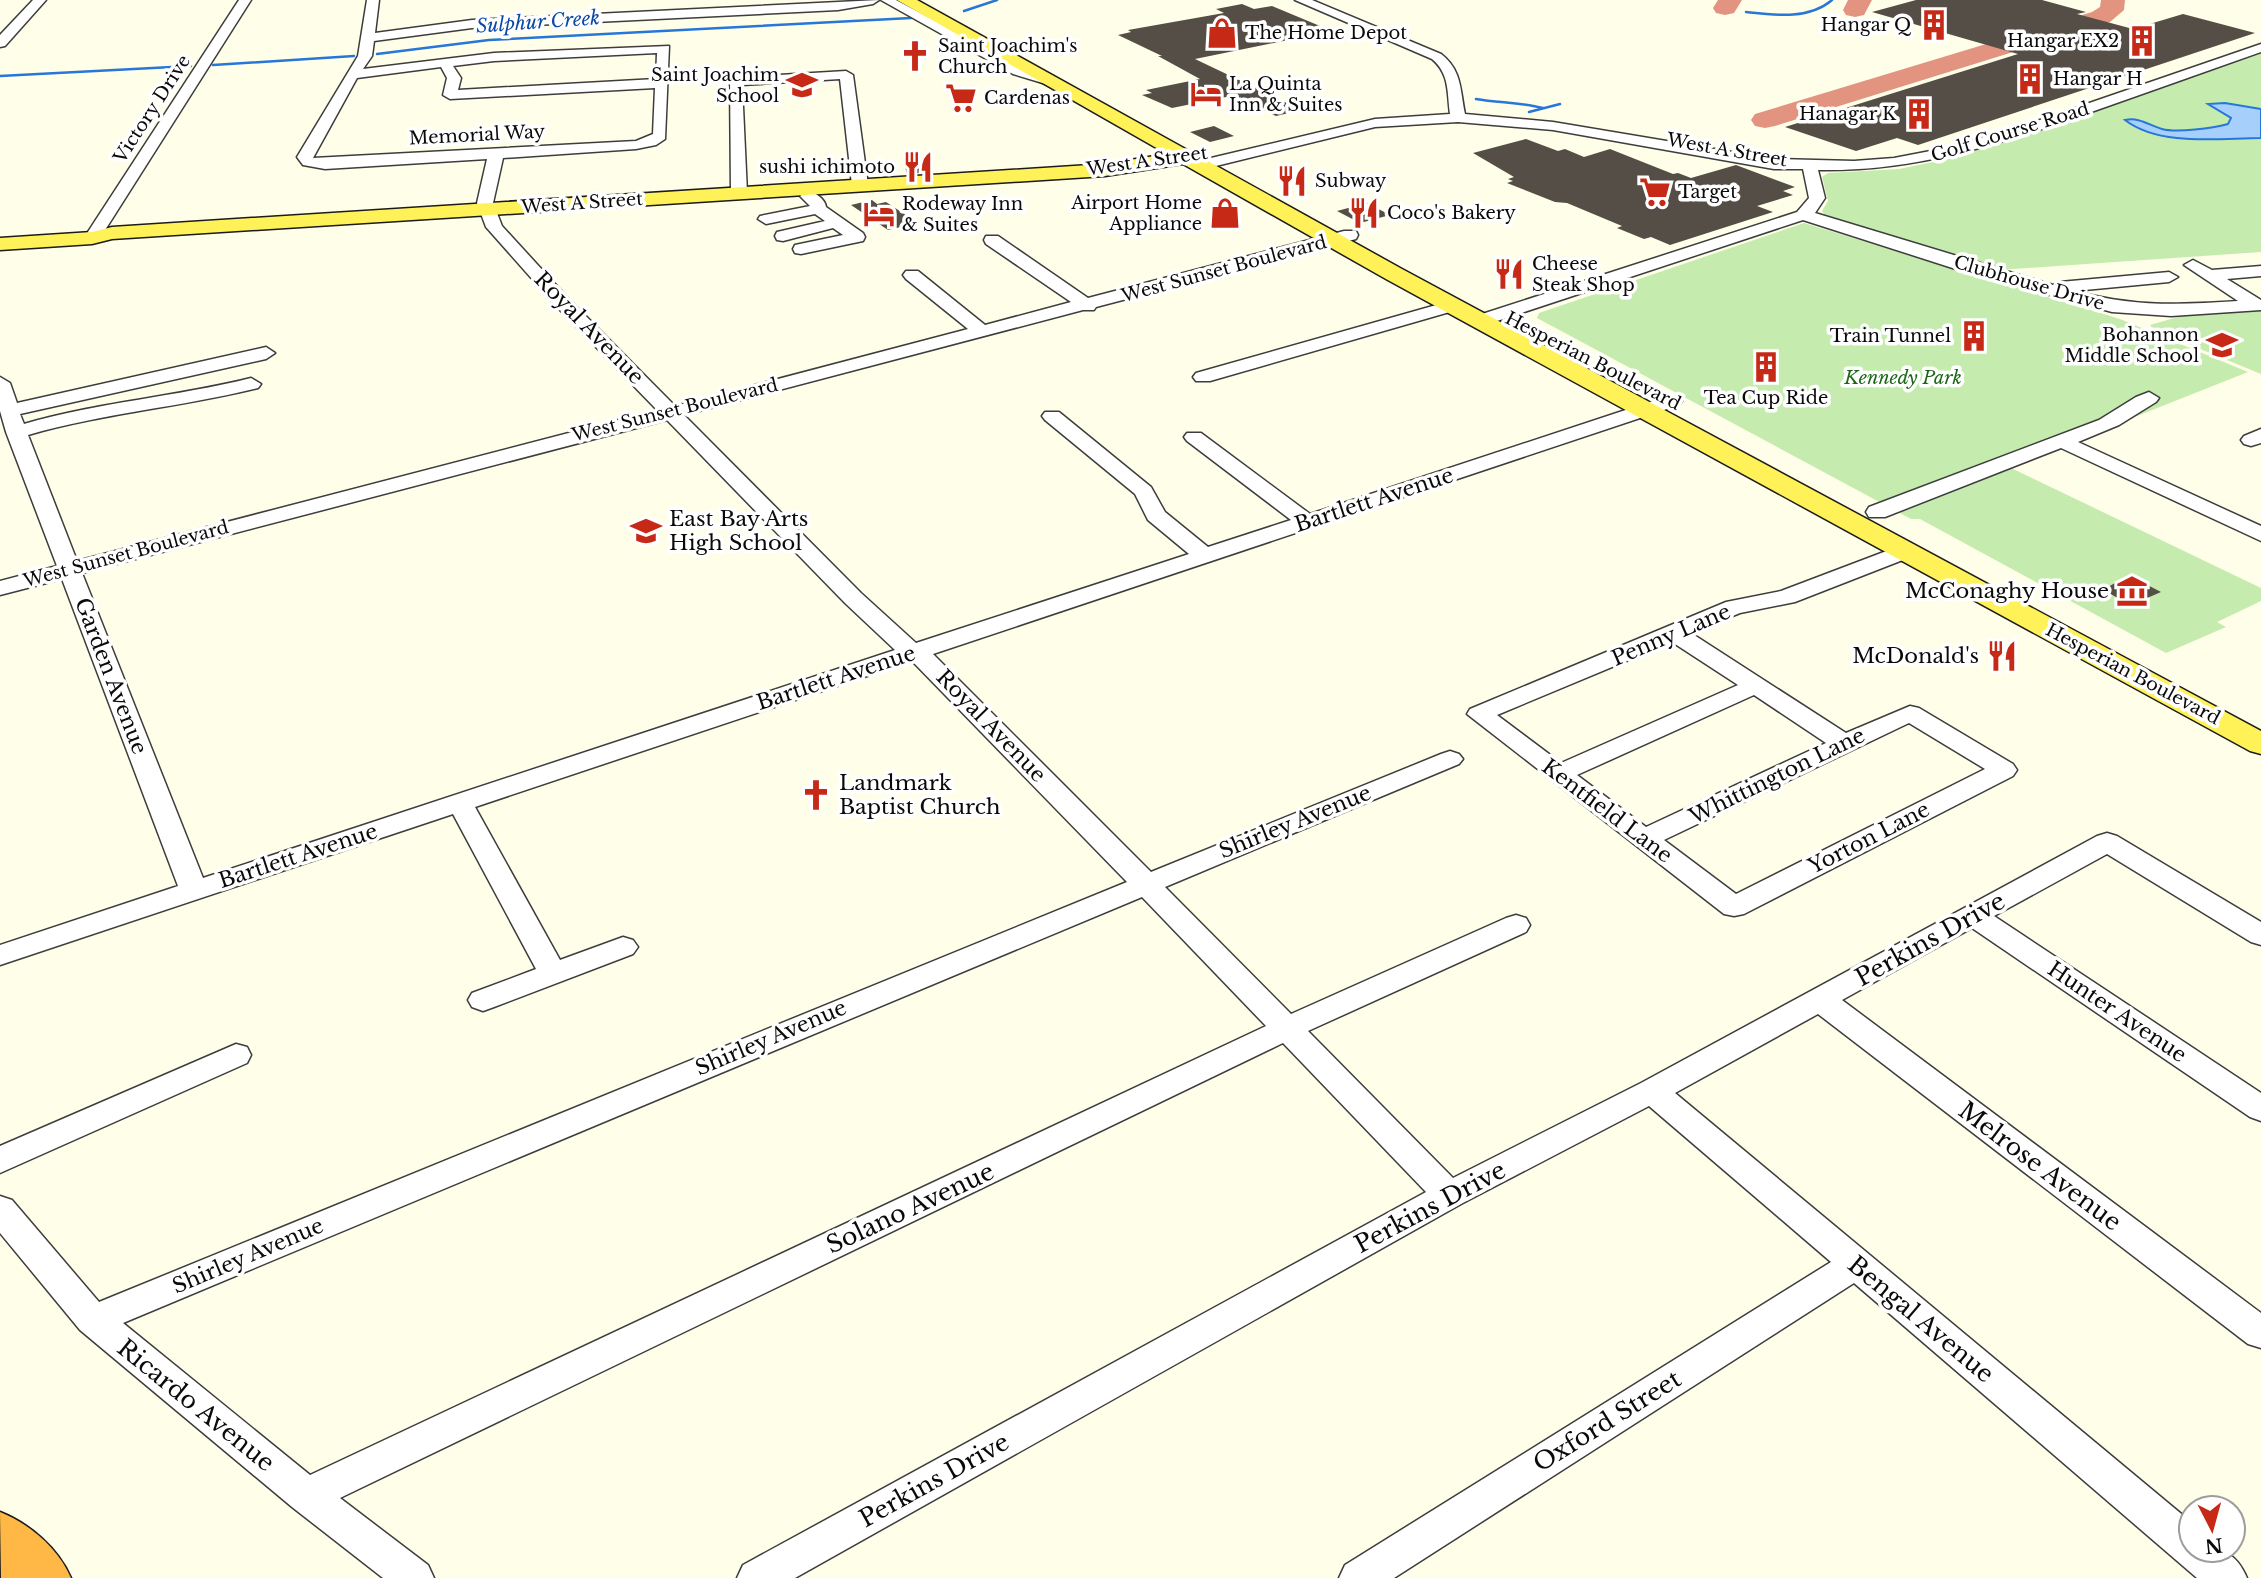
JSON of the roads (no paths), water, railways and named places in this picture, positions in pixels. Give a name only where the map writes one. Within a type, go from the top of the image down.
[{"type":"highway","points":[[0,1539],[42,1578]]},
{"type":"main road","name":"Hesperian Boulevard","points":[[905,0],[1046,80],[1200,159]]},
{"type":"main road","name":"Hesperian Boulevard","points":[[927,0],[1200,159],[1342,237],[1493,317],[1672,401],[2261,718]]},
{"type":"main road","name":"West A Street","points":[[490,213],[813,202],[855,189],[1126,168],[1200,159]]},
{"type":"main road","name":"West A Street","points":[[0,244],[92,239],[108,241],[739,193],[980,187],[1131,176],[1200,159]]},
{"type":"main road","points":[[980,187],[999,176]]},
{"type":"main road","name":"Hesperian Boulevard","points":[[1342,237],[1454,305],[1493,317],[1645,410],[2261,744]]},
{"type":"main road","points":[[1971,587],[2007,589],[2043,602]]},
{"type":"street","points":[[0,43],[40,0]]},
{"type":"street","name":"Victory Drive","points":[[92,239],[245,0]]},
{"type":"street","points":[[305,160],[352,74],[365,56],[370,38],[373,0]]},
{"type":"street","points":[[662,0],[665,14]]},
{"type":"street","points":[[370,38],[471,17],[569,13],[665,14],[838,6],[873,0]]},
{"type":"street","name":"Hesperian Boulevard","points":[[887,0],[1018,71],[1046,80]]},
{"type":"street","points":[[1301,0],[1441,59],[1452,72],[1457,114]]},
{"type":"street","points":[[0,29],[14,28]]},
{"type":"street","name":"Golf Course Road","points":[[1810,165],[1854,166],[1924,159],[2042,124],[2261,48]]},
{"type":"street","points":[[352,74],[444,62],[494,57],[664,49],[662,83],[450,94],[454,78],[444,62]]},
{"type":"street","points":[[739,193],[735,81],[846,75],[855,189]]},
{"type":"street","name":"Memorial Way","points":[[305,160],[326,164],[652,142],[660,136],[662,83]]},
{"type":"street","name":"West A Street","points":[[1200,159],[1359,118],[1405,112],[1457,114],[1542,125],[1746,160],[1810,165]]},
{"type":"street","points":[[490,213],[485,203],[496,153]]},
{"type":"street","points":[[1493,317],[1803,215],[1814,207],[1818,200],[1810,165]]},
{"type":"street","points":[[766,219],[813,202],[857,237],[801,249]]},
{"type":"street","name":"Royal Avenue","points":[[490,213],[494,227],[669,411],[890,634],[928,661],[1449,1195]]},
{"type":"street","name":"Clubhouse Drive","points":[[1803,215],[2112,307],[2139,311],[2258,305]]},
{"type":"street","points":[[783,236],[838,223]]},
{"type":"street","name":"West Sunset Boulevard","points":[[0,588],[669,411],[1088,306],[1342,237]]},
{"type":"street","points":[[992,240],[1088,306]]},
{"type":"street","points":[[2258,305],[2201,270],[2261,271]]},
{"type":"street","points":[[912,275],[983,332]]},
{"type":"street","points":[[2046,288],[2169,277]]},
{"type":"street","points":[[2124,280],[2162,305]]},
{"type":"street","points":[[1203,377],[1454,305]]},
{"type":"street","points":[[13,421],[265,353]]},
{"type":"street","name":"Garden Avenue","points":[[0,383],[194,890]]},
{"type":"street","points":[[13,421],[202,396],[251,384]]},
{"type":"street","points":[[1877,512],[2106,424],[2123,416],[2135,404],[2149,398]]},
{"type":"street","name":"Bartlett Avenue","points":[[0,955],[1672,401]]},
{"type":"street","points":[[1052,416],[1144,491],[1156,515],[1205,556]]},
{"type":"street","points":[[1194,437],[1308,522]]},
{"type":"street","points":[[2070,446],[2261,534]]},
{"type":"street","name":"Penny Lane","points":[[1479,714],[1734,607],[1787,597],[1905,551]]},
{"type":"street","points":[[1675,634],[1844,743]]},
{"type":"street","points":[[1558,774],[1757,685]]},
{"type":"street","name":"Whittington Lane","points":[[1644,839],[1910,713],[2004,771]]},
{"type":"street","name":"Kentfield Lane","points":[[1479,714],[1734,906]]},
{"type":"street","name":"Shirley Avenue","points":[[93,1320],[1145,883],[1451,759]]},
{"type":"street","name":"Yorton Lane","points":[[1734,906],[2004,771]]},
{"type":"street","points":[[460,803],[553,973]]},
{"type":"street","name":"Perkins Drive","points":[[757,1578],[1449,1195],[1651,1091],[2107,842],[2261,935]]},
{"type":"street","name":"Hunter Avenue","points":[[1973,915],[2261,1110]]},
{"type":"street","name":"Solano Avenue","points":[[306,1495],[1288,1028],[1516,925]]},
{"type":"street","points":[[483,1000],[623,947]]},
{"type":"street","name":"Melrose Avenue","points":[[1819,999],[2261,1333]]},
{"type":"street","points":[[0,1160],[236,1055]]},
{"type":"street","name":"Bengal Avenue","points":[[1651,1091],[2177,1535]]},
{"type":"street","name":"Ricardo Avenue","points":[[0,1209],[93,1320],[306,1495],[414,1578]]},
{"type":"street","name":"Oxford Street","points":[[1359,1578],[1856,1264]]},
{"type":"street","name":"Bengal Avenue","points":[[2211,1564],[2227,1578]]},
{"type":"water","points":[[2225,103],[2261,109],[2261,138],[2173,138],[2139,129],[2125,120],[2140,120],[2169,130],[2213,127],[2228,124],[2231,118],[2208,104]]},
{"type":"waterway","name":"Sulphur Creek","points":[[964,11],[997,0]]},
{"type":"waterway","name":"Sulphur Creek","points":[[1746,12],[1791,15],[1813,11],[1832,0]]},
{"type":"waterway","name":"Sulphur Creek","points":[[377,54],[489,40],[911,18]]},
{"type":"waterway","name":"Sulphur Creek","points":[[213,65],[354,56]]},
{"type":"waterway","name":"Sulphur Creek","points":[[0,76],[191,66]]},
{"type":"waterway","points":[[1476,99],[1543,108]]},
{"type":"waterway","points":[[1529,112],[1560,104]]},
{"type":"place","name":"Hangar Q","points":[[1934,25]]},
{"type":"place","name":"The Home Depot","points":[[1222,33]]},
{"type":"place","name":"Hangar EX2","points":[[2142,41]]},
{"type":"place","name":"Saint Joachim's Church","points":[[915,56]]},
{"type":"place","name":"Hangar H","points":[[2030,79]]},
{"type":"place","name":"Saint Joachim School","points":[[802,85]]},
{"type":"place","name":"La Quinta Inn & Suites","points":[[1206,94]]},
{"type":"place","name":"Cardenas","points":[[961,98]]},
{"type":"place","name":"Hanagar K","points":[[1919,114]]},
{"type":"place","name":"sushi ichimoto","points":[[918,167]]},
{"type":"place","name":"Subway","points":[[1292,181]]},
{"type":"place","name":"Target","points":[[1655,192]]},
{"type":"place","name":"Airport Home Appliance","points":[[1225,213]]},
{"type":"place","name":"Coco's Bakery","points":[[1364,213]]},
{"type":"place","name":"Rodeway Inn & Suites","points":[[879,214]]},
{"type":"place","name":"Cheese Steak Shop","points":[[1509,274]]},
{"type":"place","name":"Train Tunnel","points":[[1974,336]]},
{"type":"place","name":"Bohannon Middle School","points":[[2222,345]]},
{"type":"place","name":"Tea Cup Ride","points":[[1766,367]]},
{"type":"place","name":"East Bay Arts High School","points":[[646,531]]},
{"type":"place","name":"McConaghy House","points":[[2132,591]]},
{"type":"place","name":"McDonald's","points":[[2002,656]]},
{"type":"place","name":"Landmark Baptist Church","points":[[816,795]]},
{"type":"park label","name":"Kennedy Park","points":[[1903,378]]}]
